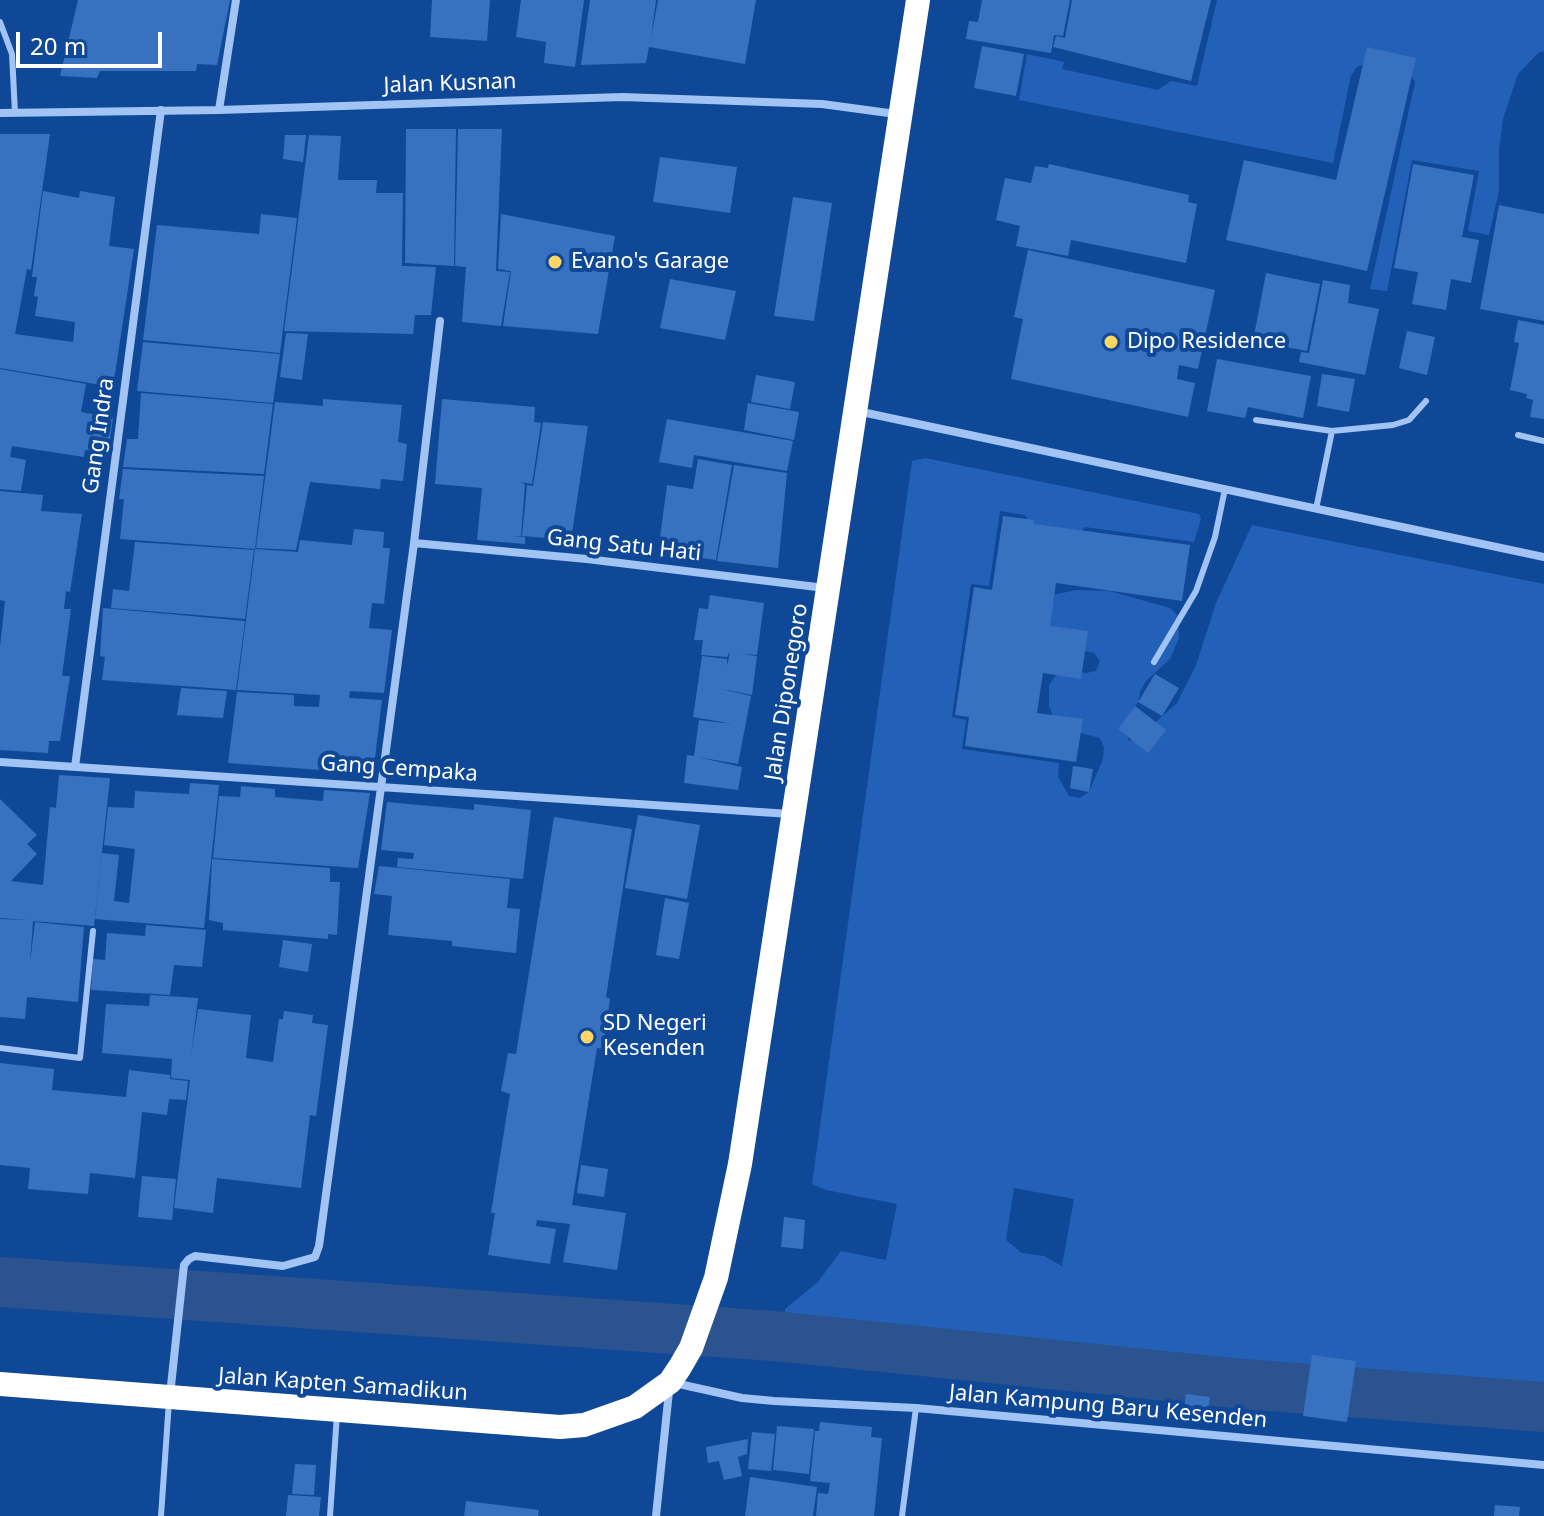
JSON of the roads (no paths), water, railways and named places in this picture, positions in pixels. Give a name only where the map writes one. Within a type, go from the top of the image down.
[{"type":"highway","name":"Jalan Diponegoro","points":[[670,1382],[691,1348],[709,1302],[727,1233],[740,1164],[918,0]]},
{"type":"highway","name":"Jalan Kapten Samadikun","points":[[0,1384],[560,1427],[584,1425],[619,1414],[649,1399],[670,1382]]},
{"type":"street","points":[[219,110],[236,0]]},
{"type":"street","name":"Jalan Kusnan","points":[[0,113],[219,110],[622,97],[822,104],[901,115]]},
{"type":"street","name":"Gang Indra","points":[[75,767],[161,110]]},
{"type":"street","points":[[169,1397],[184,1265],[195,1256],[283,1266],[315,1257],[323,1228],[414,543],[440,321]]},
{"type":"street","points":[[857,411],[1544,557]]},
{"type":"street","name":"Gang Satu Hati","points":[[414,543],[587,559],[830,589]]},
{"type":"street","name":"Gang Cempaka","points":[[0,762],[795,815]]},
{"type":"street","points":[[656,1516],[670,1382]]},
{"type":"street","name":"Jalan Kampung Baru Kesenden","points":[[670,1382],[758,1400],[916,1408],[1544,1465]]},
{"type":"lane","points":[[0,22],[14,65],[15,113]]},
{"type":"lane","points":[[1256,420],[1332,431],[1393,425],[1409,420],[1426,401]]},
{"type":"lane","points":[[1316,509],[1332,431]]},
{"type":"lane","points":[[1518,435],[1544,441]]},
{"type":"lane","points":[[1154,662],[1196,591],[1215,537],[1225,489]]},
{"type":"lane","points":[[0,1048],[80,1058],[93,931]]},
{"type":"lane","points":[[161,1516],[169,1397]]},
{"type":"lane","points":[[902,1516],[916,1408]]},
{"type":"lane","points":[[330,1516],[337,1411]]},
{"type":"waterway","points":[[0,1282],[774,1336],[1244,1384],[1544,1407]]},
{"type":"place","name":"Evano's Garage","points":[[555,262]]},
{"type":"place","name":"Dipo Residence","points":[[1111,342]]},
{"type":"place","name":"SD Negeri Kesenden","points":[[587,1037]]}]
